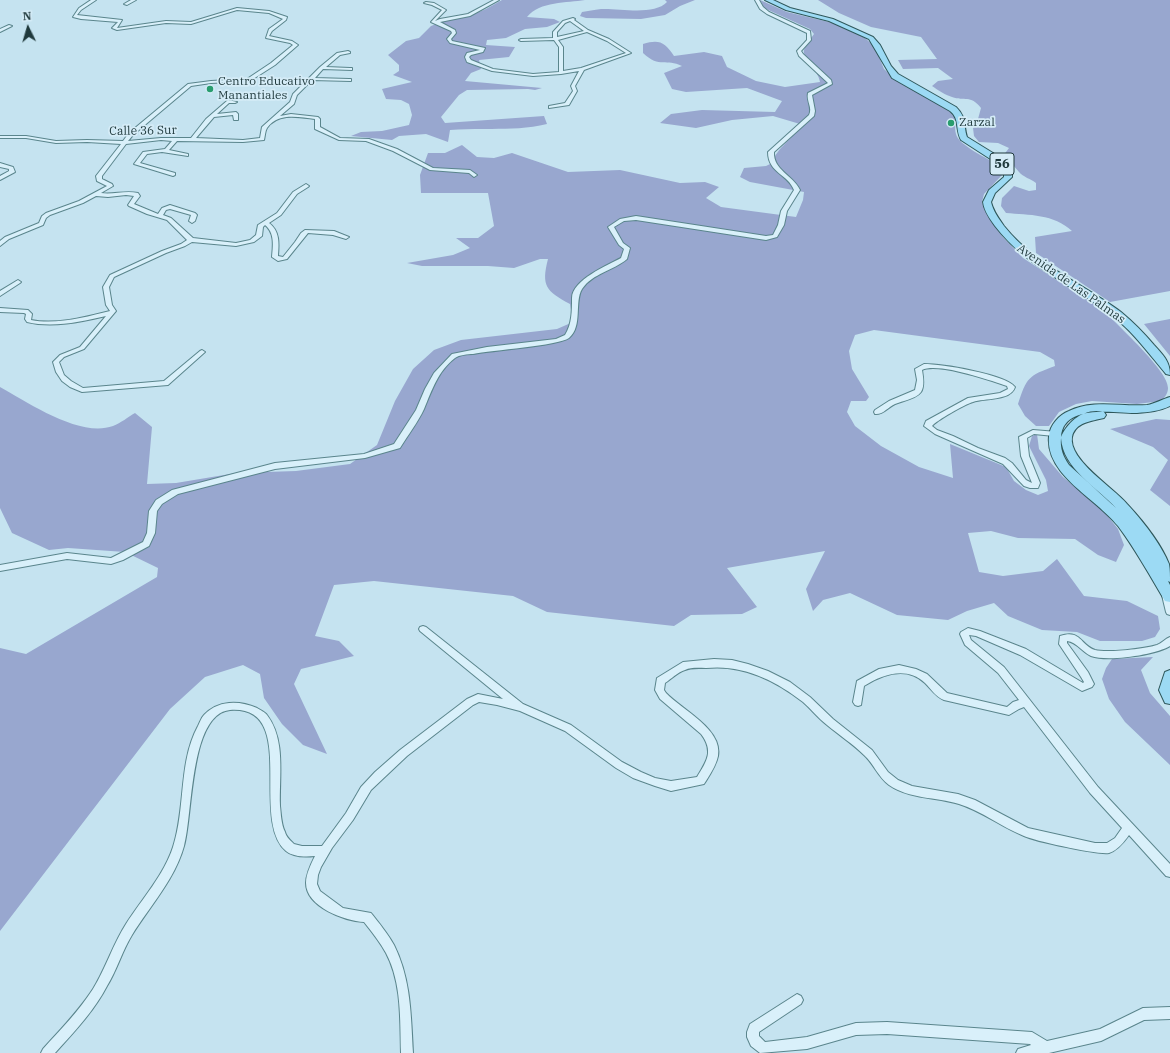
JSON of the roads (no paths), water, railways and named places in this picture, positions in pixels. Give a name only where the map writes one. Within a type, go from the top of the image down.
[{"type":"main road","name":"Avenida de Las Palmas","points":[[768,0],[779,6],[831,20],[871,38],[877,45],[888,67],[896,76],[959,114],[962,120],[962,134],[964,138],[998,160],[1008,170],[1008,177],[989,195],[987,202],[989,210],[1005,234],[1027,256],[1119,316],[1145,342],[1170,372]]},
{"type":"main road","name":"Avenida de Las Palmas","points":[[788,0],[878,38],[884,44],[896,67],[903,76],[955,104],[966,113],[970,120],[970,134],[974,141],[1005,161],[1015,171],[1014,178],[1000,192],[996,203],[1011,232],[1032,253],[1115,306],[1133,320],[1170,362]]},
{"type":"main road","points":[[799,12],[807,11],[810,8]]},
{"type":"main road","points":[[1167,582],[1116,515],[1063,467],[1054,451],[1053,442],[1054,434],[1061,421],[1067,416],[1079,411],[1095,408],[1141,408],[1165,404],[1170,401]]},
{"type":"main road","points":[[1170,411],[1152,414],[1091,416],[1083,419],[1071,428],[1067,434],[1066,442],[1067,448],[1078,464],[1119,502],[1130,515],[1167,582],[1170,597]]},
{"type":"main road","points":[[1170,676],[1167,690],[1170,698]]},
{"type":"street","points":[[0,244],[7,238],[41,224],[44,217],[48,214],[81,202],[110,185],[99,180],[99,176],[131,134],[190,85],[248,80],[273,64],[296,45],[291,42],[267,37],[270,30],[285,18],[281,14],[237,9],[191,23],[160,23],[117,29],[114,26],[121,21],[81,18],[74,16],[80,9],[94,0]]},
{"type":"street","points":[[126,4],[134,0]]},
{"type":"street","points":[[438,23],[440,20],[474,12],[497,0]]},
{"type":"street","points":[[0,568],[67,556],[111,561],[120,558],[146,544],[151,533],[153,511],[159,502],[175,492],[275,466],[365,456],[397,446],[420,410],[428,389],[437,373],[454,355],[487,348],[557,341],[567,337],[570,332],[575,312],[577,301],[575,297],[578,288],[601,271],[624,259],[627,248],[621,244],[611,227],[621,220],[636,218],[766,238],[775,236],[781,225],[784,211],[797,190],[793,182],[773,164],[771,152],[798,127],[811,118],[813,113],[810,94],[830,84],[829,81],[801,55],[799,51],[809,40],[809,32],[768,13],[761,8],[757,0]]},
{"type":"street","points":[[426,3],[433,4],[444,10],[433,21],[434,23],[438,23],[453,30],[454,33],[450,38],[451,42],[483,49],[482,51],[469,54],[467,57],[469,61],[485,68],[519,74],[561,73],[582,69],[629,53],[608,40],[587,31],[572,19],[564,22],[556,32],[555,39],[561,47],[561,73]]},
{"type":"street","points":[[0,31],[10,26]]},
{"type":"street","points":[[521,40],[555,39],[587,31]]},
{"type":"street","points":[[276,118],[292,103],[295,95],[322,68],[339,54],[348,52]]},
{"type":"street","points":[[322,68],[350,69]]},
{"type":"street","points":[[551,107],[567,104],[575,91],[573,86],[582,69]]},
{"type":"street","points":[[312,79],[349,80]]},
{"type":"street","points":[[192,140],[212,116],[228,101],[235,102]]},
{"type":"street","points":[[212,116],[234,113],[236,114],[236,119]]},
{"type":"street","points":[[276,118],[291,115],[316,118],[318,119],[317,128],[339,139],[367,140],[395,150],[432,169],[470,172],[474,175]]},
{"type":"street","name":"Calle 36 Sur","points":[[0,136],[26,137],[56,142],[87,141],[124,143],[161,139],[243,142],[262,139],[264,128],[276,118]]},
{"type":"street","points":[[164,151],[168,150],[175,140]]},
{"type":"street","points":[[173,174],[137,164],[146,153],[164,151],[186,155]]},
{"type":"street","points":[[0,165],[11,168],[12,172],[0,178]]},
{"type":"street","points":[[96,194],[111,197],[129,192],[136,194],[137,196],[131,205],[173,222],[192,240],[242,243],[259,237],[259,228],[279,214],[296,193],[306,186]]},
{"type":"street","points":[[160,216],[164,208],[170,207],[193,214],[192,221]]},
{"type":"street","points":[[265,223],[271,227],[275,233],[275,257],[278,259],[285,258],[288,252],[299,240],[303,232],[334,232],[346,236]]},
{"type":"street","points":[[113,312],[109,305],[106,287],[112,276],[164,252],[184,245],[192,240]]},
{"type":"street","points":[[0,294],[18,282]]},
{"type":"street","points":[[0,310],[26,311],[29,314],[29,321],[36,323],[67,320],[113,312]]},
{"type":"street","points":[[113,312],[82,348],[62,356],[56,362],[60,375],[71,385],[82,390],[166,383],[202,352]]},
{"type":"street","points":[[878,412],[891,403],[918,391],[920,380],[918,369],[923,365],[932,365],[964,372],[1009,384],[1012,387],[1011,390],[1002,395],[970,400],[929,422],[928,425],[931,430],[954,439],[974,450],[1005,462],[1023,482],[1030,486],[1035,486],[1036,483],[1025,456],[1023,437],[1027,433],[1033,432],[1054,434]]},
{"type":"street","points":[[1167,582],[1170,612]]},
{"type":"street","points":[[423,629],[522,708]]},
{"type":"street","points":[[1170,641],[1154,649],[1101,654],[1089,651],[1077,640],[1072,638],[1062,638],[1063,644],[1085,675],[1089,684],[1082,687],[1023,652],[977,633],[965,632],[964,634],[968,642],[1001,670],[1094,790],[1170,872]]},
{"type":"street","points":[[406,1053],[402,990],[398,969],[391,950],[367,917],[349,916],[336,910],[314,892],[311,883],[314,870],[324,851],[348,819],[366,789],[389,766],[470,702],[478,698],[497,701],[522,708],[568,728],[606,756],[637,775],[671,786],[686,784],[700,781],[713,760],[714,748],[712,741],[701,728],[666,699],[660,691],[660,682],[683,666],[714,663],[732,664],[766,674],[799,693],[816,707],[830,722],[869,753],[884,775],[894,783],[911,790],[964,801],[975,805],[1026,832],[1095,848],[1108,848],[1119,841],[1129,827]]},
{"type":"street","points":[[858,702],[860,684],[873,675],[894,668],[914,672],[924,677],[944,696],[1010,711],[1016,705],[1027,703]]},
{"type":"street","points":[[47,1053],[90,1004],[103,984],[126,935],[166,873],[179,846],[189,774],[200,728],[207,716],[217,710],[232,705],[253,709],[260,712],[272,728],[278,833],[291,848],[305,851],[324,851]]},
{"type":"street","points":[[797,1000],[754,1028],[752,1035],[754,1041],[763,1048],[807,1043],[856,1029],[887,1028],[1032,1038],[1046,1048]]},
{"type":"street","points":[[1022,1053],[1101,1036],[1143,1014],[1170,1013]]},
{"type":"place","name":"Centro Educativo Manantiales","points":[[210,89]]},
{"type":"place","name":"Zarzal","points":[[951,123]]}]
